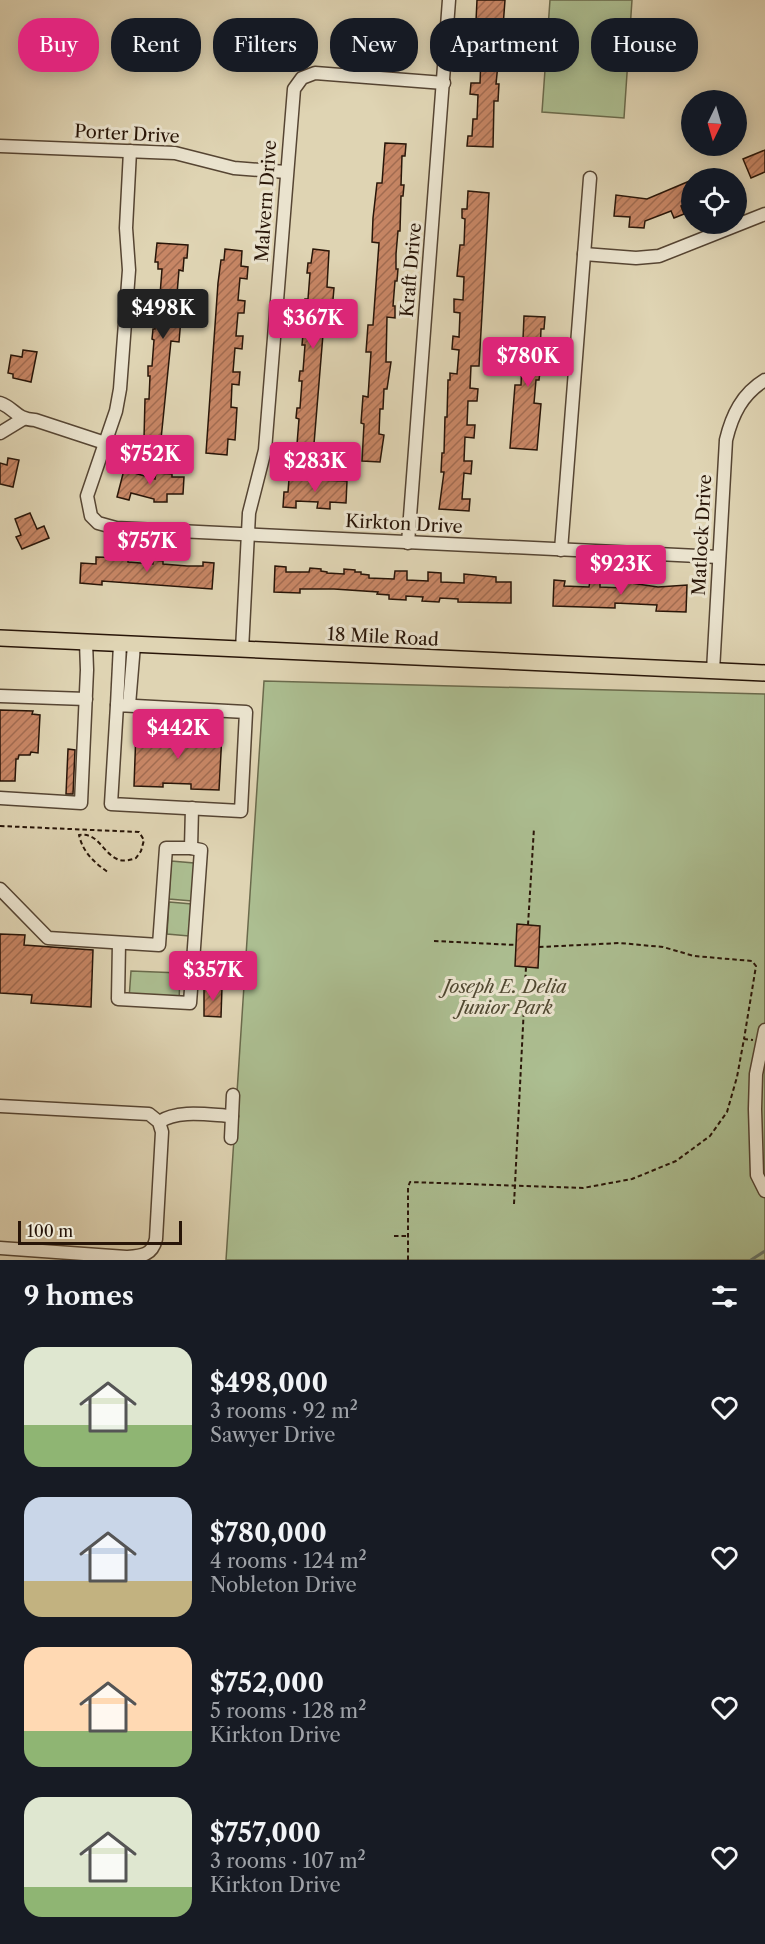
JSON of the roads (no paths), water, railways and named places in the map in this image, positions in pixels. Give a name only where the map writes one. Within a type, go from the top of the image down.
[{"type":"main road","name":"18 Mile Road","points":[[0,638],[765,674]]},
{"type":"street","name":"Kraft Drive","points":[[408,543],[449,0]]},
{"type":"street","name":"Malvern Drive","points":[[242,650],[247,534],[250,503],[265,450],[292,96],[302,78],[315,73],[444,83]]},
{"type":"street","name":"Porter Drive","points":[[0,146],[186,155],[234,168],[286,172]]},
{"type":"street","points":[[0,403],[23,419],[35,420],[105,443],[116,411],[120,389],[129,270],[126,228],[130,151]]},
{"type":"street","points":[[561,550],[590,178]]},
{"type":"street","points":[[584,254],[636,258],[659,256],[765,214]]},
{"type":"street","name":"Matlock Drive","points":[[713,671],[724,448],[729,428],[740,403],[753,388],[765,380]]},
{"type":"street","points":[[0,433],[23,419]]},
{"type":"street","name":"Kirkton Drive","points":[[105,443],[87,496],[91,516],[98,523],[116,528],[719,558]]},
{"type":"street","points":[[0,798],[81,803],[86,642]]},
{"type":"street","points":[[123,705],[246,712],[241,811],[111,804],[123,705],[127,644]]},
{"type":"street","points":[[0,696],[86,699]]},
{"type":"street","points":[[191,849],[192,808]]},
{"type":"street","points":[[0,889],[48,938],[159,945],[166,848],[201,850],[190,1003],[117,999],[119,943]]},
{"type":"street","points":[[763,1035],[756,1074],[756,1142],[757,1175],[765,1191]]},
{"type":"street","points":[[231,1138],[233,1095]]},
{"type":"street","points":[[0,1106],[149,1114],[159,1122],[162,1132],[156,1239],[154,1248],[144,1256],[126,1257],[0,1248]]},
{"type":"street","points":[[159,1122],[167,1116],[186,1114],[232,1116]]},
{"type":"waterway","points":[[751,1260],[765,1251]]},
{"type":"park label","name":"Joseph E. Delia Junior Park","points":[[505,997]]}]
